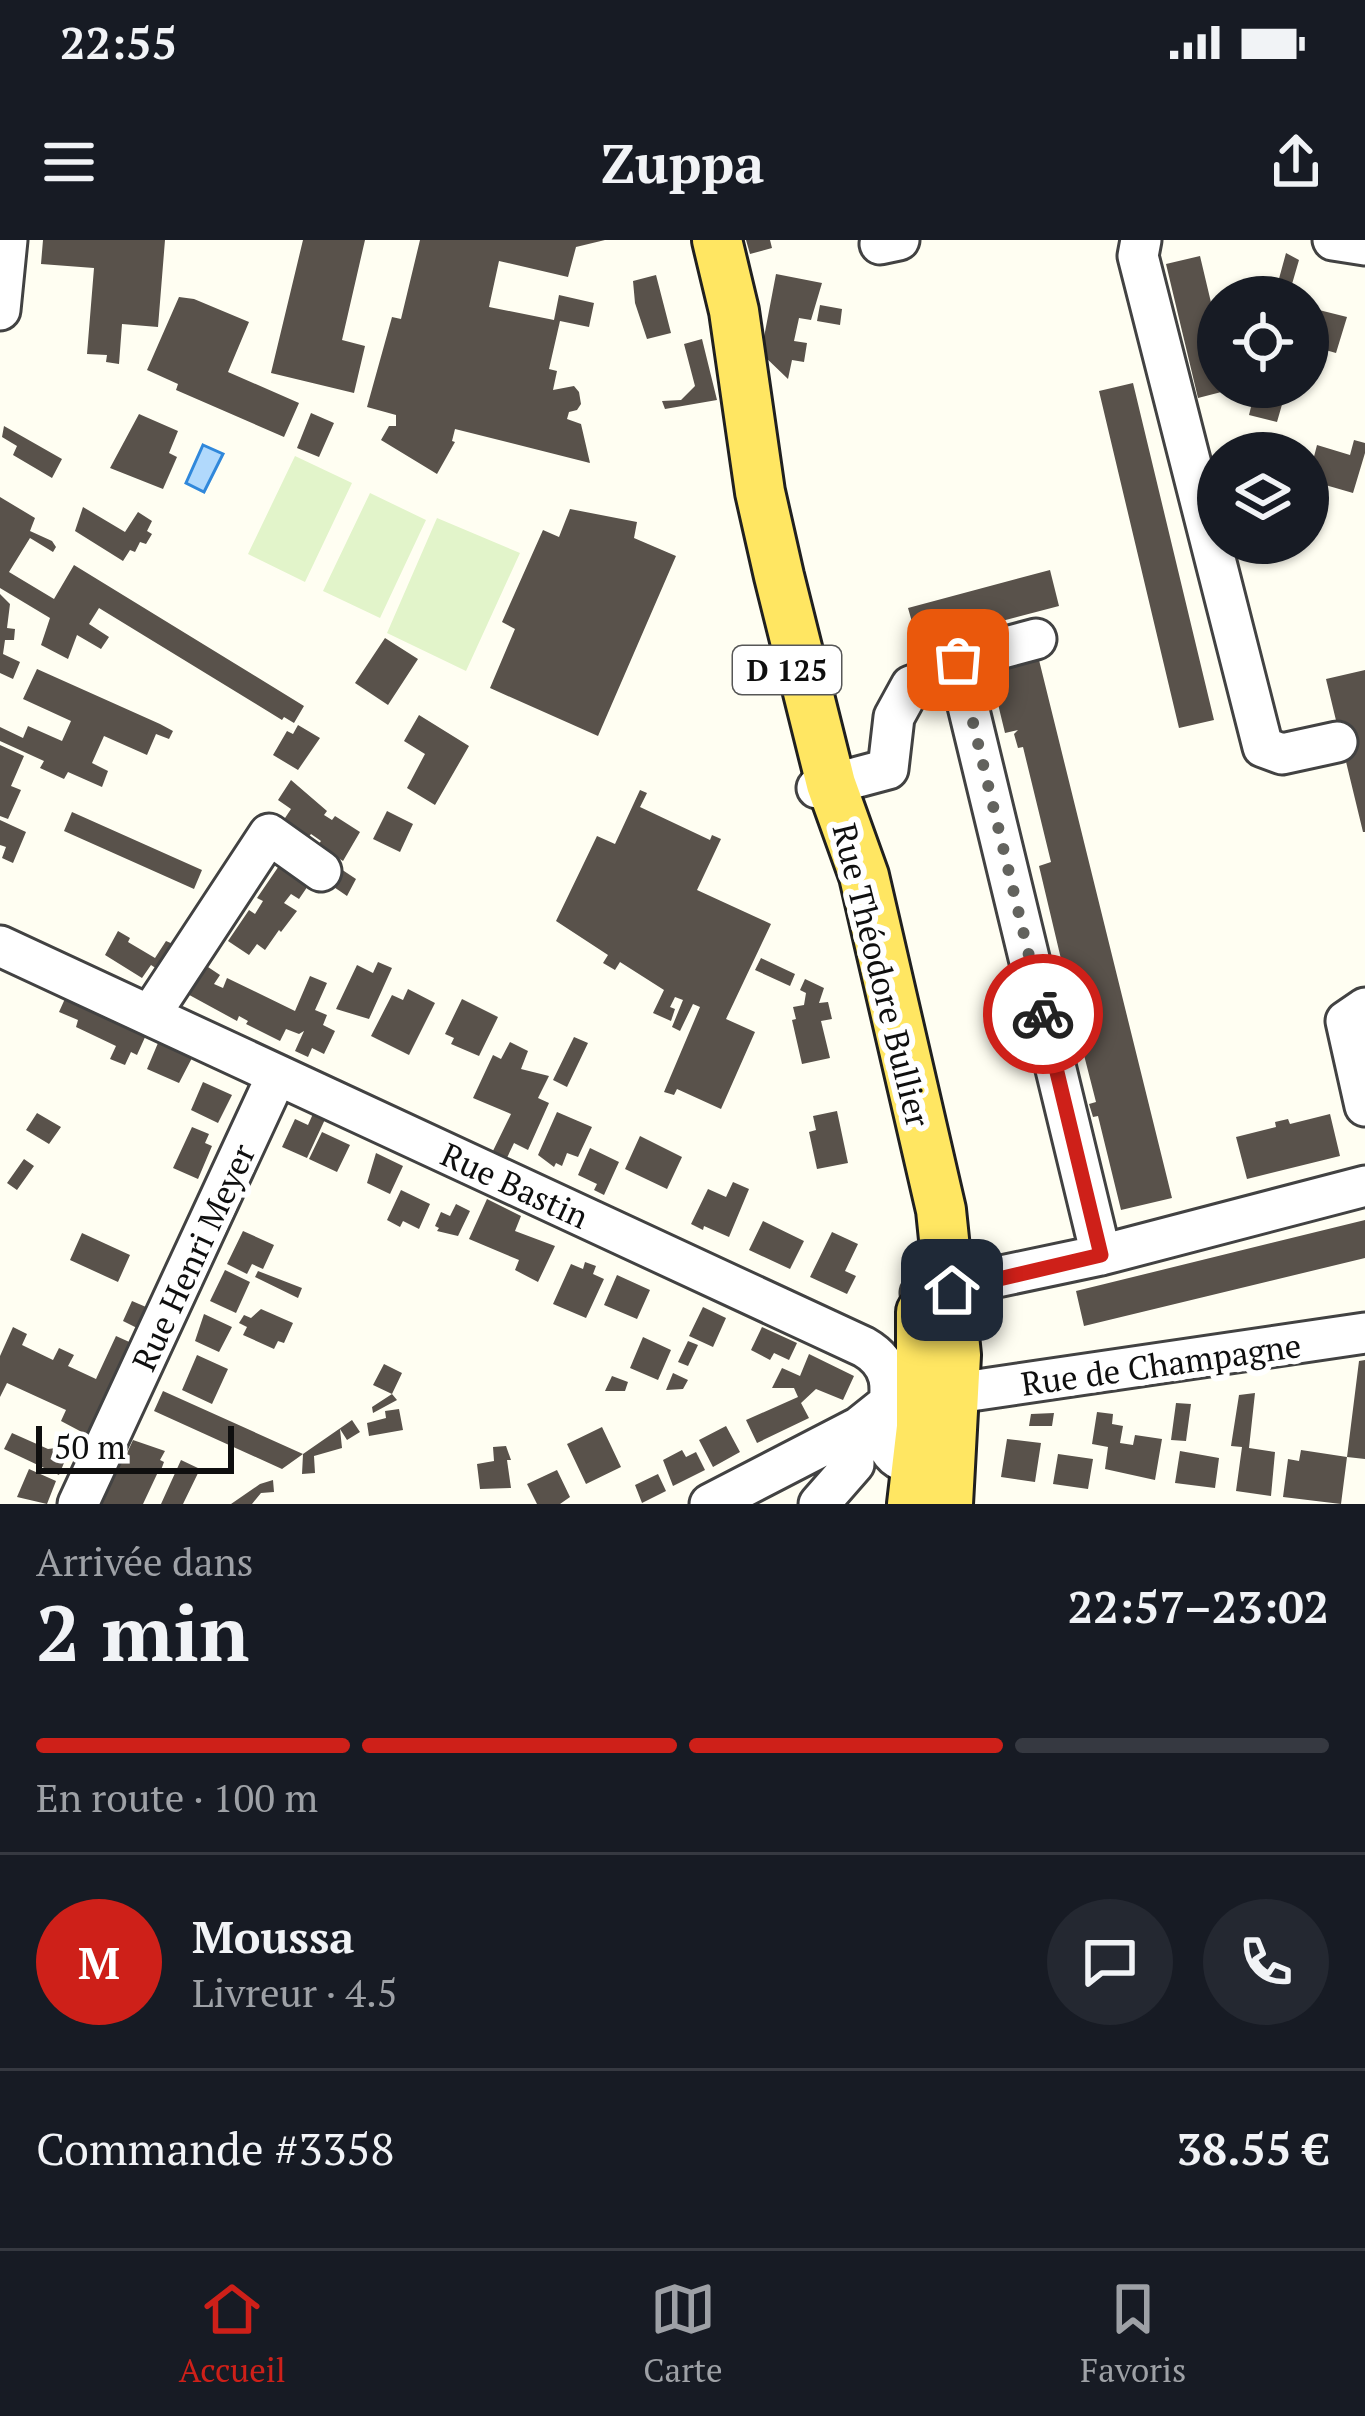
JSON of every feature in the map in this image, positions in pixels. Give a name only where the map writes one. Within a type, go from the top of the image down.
[{"type":"main road","name":"Rue Théodore Bullier","points":[[694,240],[732,404],[746,504],[824,786]]},
{"type":"main road","name":"Rue Théodore Bullier","points":[[717,240],[734,311],[760,492],[936,1292],[922,1399],[935,1493]]},
{"type":"street","points":[[0,310],[7,240]]},
{"type":"street","points":[[881,240],[880,244],[899,240]]},
{"type":"street","points":[[1142,240],[1138,256],[1263,747],[1273,754],[1337,742]]},
{"type":"street","points":[[1333,240],[1365,245]]},
{"type":"street","points":[[1036,639],[958,660],[1101,1255]]},
{"type":"street","points":[[824,786],[888,769],[894,716],[911,686],[959,669]]},
{"type":"street","points":[[150,1015],[269,835],[321,871]]},
{"type":"street","name":"Rue Bastin","points":[[0,946],[863,1346],[922,1399],[886,1438],[902,1464],[935,1493]]},
{"type":"street","points":[[1363,1008],[1346,1021],[1365,1106]]},
{"type":"street","name":"Rue Henri Meyer","points":[[78,1504],[278,1075]]},
{"type":"street","points":[[936,1292],[1101,1255],[1365,1186]]},
{"type":"street","name":"Rue de Champagne","points":[[922,1399],[1365,1333]]},
{"type":"street","points":[[710,1504],[922,1399]]},
{"type":"street","points":[[819,1504],[854,1464],[853,1430]]},
{"type":"green space","points":[[295,456],[352,483],[305,582],[248,554]]},
{"type":"green space","points":[[370,493],[426,520],[380,618],[323,591]]},
{"type":"green space","points":[[437,518],[520,553],[466,671],[387,633]]},
{"type":"water","points":[[203,445],[223,454],[204,492],[186,483]]},
{"type":"building","points":[[43,240],[165,240],[158,327],[122,324],[119,364],[106,362],[107,355],[87,354],[94,268],[41,264]]},
{"type":"building","points":[[303,240],[365,240],[342,340],[365,346],[354,393],[271,373]]},
{"type":"building","points":[[420,240],[605,240],[576,247],[568,277],[499,261],[489,307],[554,320],[559,295],[594,303],[589,327],[560,321],[549,369],[557,371],[553,390],[574,386],[579,392],[581,404],[567,419],[581,424],[590,463],[455,429],[455,442],[437,474],[381,440],[389,426],[396,426],[396,415],[367,407],[392,317],[401,319]]},
{"type":"building","points":[[746,240],[770,240],[772,248],[750,254]]},
{"type":"building","points":[[1286,253],[1299,260],[1294,276],[1280,276]]},
{"type":"building","points":[[1200,256],[1205,276],[1197,276],[1197,394],[1166,264]]},
{"type":"building","points":[[776,274],[822,283],[811,320],[799,318],[794,341],[807,343],[804,362],[792,360],[788,379],[761,353]]},
{"type":"building","points":[[656,275],[671,333],[647,339],[633,281]]},
{"type":"building","points":[[179,297],[249,322],[228,372],[299,403],[284,437],[176,390],[178,384],[147,370]]},
{"type":"building","points":[[820,305],[842,309],[840,325],[817,321]]},
{"type":"building","points":[[1329,312],[1347,317],[1336,353],[1329,351]]},
{"type":"building","points":[[702,339],[717,400],[665,409],[662,401],[681,400],[695,386],[684,344]]},
{"type":"building","points":[[1133,383],[1214,720],[1179,728],[1099,391]]},
{"type":"building","points":[[1251,408],[1281,408],[1277,422],[1249,415]]},
{"type":"building","points":[[311,413],[334,423],[319,457],[297,448]]},
{"type":"building","points":[[139,414],[178,431],[169,453],[177,457],[163,489],[110,468]]},
{"type":"building","points":[[4,426],[62,459],[52,478],[13,455],[17,446],[2,437]]},
{"type":"building","points":[[1354,440],[1365,443],[1353,493],[1329,486],[1329,449],[1350,455]]},
{"type":"building","points":[[0,497],[35,518],[30,531],[56,547],[53,552],[30,538],[9,572],[54,599],[74,565],[304,706],[294,723],[99,608],[89,624],[109,637],[101,649],[77,635],[68,659],[41,645],[50,618],[0,588]]},
{"type":"building","points":[[83,507],[125,532],[138,512],[152,521],[147,531],[152,534],[123,561],[75,531]]},
{"type":"building","points":[[570,509],[637,522],[634,538],[676,556],[598,736],[490,688],[515,629],[502,622],[543,530],[559,537]]},
{"type":"building","points":[[1050,570],[1059,606],[918,643],[908,608]]},
{"type":"building","points":[[0,594],[10,604],[7,628],[15,629],[14,640],[5,640],[3,654],[20,662],[13,679],[0,673]]},
{"type":"building","points":[[385,638],[418,659],[388,705],[355,683]]},
{"type":"building","points":[[1039,660],[1172,1198],[1121,1210],[1098,1116],[1093,1117],[1089,1104],[1096,1102],[1063,973],[1058,974],[1055,960],[1061,959],[1039,866],[1051,862],[1023,747],[1018,748],[1014,734],[1018,730],[1005,733],[990,671]]},
{"type":"building","points":[[37,669],[173,731],[169,739],[156,734],[147,755],[104,736],[92,763],[108,771],[102,787],[68,772],[64,779],[40,768],[44,761],[0,741],[0,727],[23,738],[28,726],[62,741],[71,721],[23,699]]},
{"type":"building","points":[[1365,670],[1365,832],[1363,832],[1326,679]]},
{"type":"building","points":[[419,715],[469,746],[435,805],[407,788],[425,754],[404,741]]},
{"type":"building","points":[[298,725],[320,738],[298,770],[273,755],[287,731],[293,734]]},
{"type":"building","points":[[0,745],[24,756],[11,786],[21,790],[8,819],[0,816]]},
{"type":"building","points":[[291,780],[327,811],[324,815],[332,820],[335,816],[360,832],[343,861],[318,845],[321,841],[311,834],[308,838],[283,821],[291,809],[278,800]]},
{"type":"building","points":[[640,790],[647,793],[640,807],[710,840],[712,835],[721,839],[697,890],[771,924],[726,1019],[755,1032],[721,1109],[677,1089],[674,1095],[664,1092],[700,1007],[693,1004],[680,1031],[672,1027],[683,1000],[675,997],[671,1021],[653,1013],[664,990],[620,962],[615,970],[603,963],[608,955],[556,921],[597,836],[615,844]]},
{"type":"building","points":[[387,811],[413,824],[400,852],[373,839]]},
{"type":"building","points":[[72,812],[202,870],[194,889],[64,831]]},
{"type":"building","points":[[0,820],[26,832],[13,863],[2,858],[6,847],[0,845]]},
{"type":"building","points":[[283,860],[312,880],[299,899],[291,894],[284,903],[297,911],[281,932],[265,950],[257,944],[249,955],[228,941],[249,910],[255,914],[263,901],[257,898]]},
{"type":"building","points":[[338,867],[356,879],[347,896],[328,883]]},
{"type":"building","points":[[118,931],[155,958],[166,941],[180,947],[163,973],[151,965],[142,978],[105,955]]},
{"type":"building","points":[[761,958],[795,974],[790,986],[755,970]]},
{"type":"building","points":[[378,962],[392,968],[369,1019],[336,1009],[357,965],[373,973]]},
{"type":"building","points":[[202,963],[220,975],[214,984],[223,988],[227,978],[295,1011],[310,976],[327,983],[315,1010],[327,1015],[323,1025],[335,1031],[324,1054],[312,1048],[308,1057],[295,1051],[304,1031],[286,1029],[280,1041],[239,1016],[237,1021],[182,991]]},
{"type":"building","points":[[805,979],[824,988],[819,1003],[828,1002],[832,1019],[821,1021],[830,1058],[802,1064],[792,1020],[796,1019],[793,1007],[804,1005],[806,993],[800,990]]},
{"type":"building","points":[[408,989],[435,1003],[409,1055],[371,1036],[392,995],[403,1000]]},
{"type":"building","points":[[68,992],[82,998],[79,1005],[146,1035],[137,1055],[131,1052],[125,1065],[110,1059],[116,1046],[76,1027],[78,1020],[59,1012]]},
{"type":"building","points":[[462,999],[498,1017],[479,1056],[451,1044],[454,1038],[445,1034]]},
{"type":"building","points":[[574,1037],[588,1043],[567,1087],[553,1080]]},
{"type":"building","points":[[510,1042],[528,1051],[521,1069],[549,1076],[538,1098],[549,1103],[528,1150],[514,1143],[504,1164],[490,1157],[511,1114],[473,1098],[493,1055],[501,1059]]},
{"type":"building","points":[[158,1043],[192,1058],[179,1083],[147,1069]]},
{"type":"building","points":[[203,1082],[232,1095],[218,1123],[191,1110]]},
{"type":"building","points":[[316,1107],[328,1113],[307,1158],[282,1147],[295,1119],[308,1125]]},
{"type":"building","points":[[837,1111],[848,1163],[817,1169],[809,1132],[816,1130],[813,1116]]},
{"type":"building","points":[[557,1112],[592,1127],[578,1157],[567,1153],[562,1166],[556,1163],[554,1167],[538,1155]]},
{"type":"building","points":[[37,1113],[61,1127],[49,1144],[26,1130]]},
{"type":"building","points":[[1330,1114],[1340,1156],[1247,1179],[1236,1137],[1276,1127],[1275,1122],[1288,1119],[1290,1124]]},
{"type":"building","points":[[192,1127],[209,1134],[205,1143],[212,1146],[198,1179],[173,1168]]},
{"type":"building","points":[[322,1132],[350,1145],[337,1172],[309,1159]]},
{"type":"building","points":[[640,1136],[682,1157],[667,1189],[625,1169]]},
{"type":"building","points":[[590,1148],[619,1162],[604,1195],[594,1190],[597,1184],[578,1175]]},
{"type":"building","points":[[376,1153],[403,1166],[390,1194],[367,1183]]},
{"type":"building","points":[[24,1159],[34,1166],[17,1190],[7,1183]]},
{"type":"building","points":[[733,1182],[749,1189],[729,1237],[691,1224],[708,1189],[726,1197]]},
{"type":"building","points":[[401,1190],[430,1204],[419,1229],[387,1220]]},
{"type":"building","points":[[487,1199],[521,1216],[515,1231],[555,1246],[538,1282],[515,1270],[519,1260],[469,1239]]},
{"type":"building","points":[[456,1204],[470,1211],[458,1236],[437,1231],[441,1212],[450,1216]]},
{"type":"building","points":[[1365,1220],[1365,1258],[1084,1326],[1076,1291]]},
{"type":"building","points":[[763,1221],[804,1241],[790,1269],[749,1250]]},
{"type":"building","points":[[243,1231],[274,1245],[263,1269],[252,1264],[247,1274],[227,1264]]},
{"type":"building","points":[[832,1232],[858,1244],[845,1271],[856,1276],[847,1294],[810,1277]]},
{"type":"building","points":[[82,1233],[130,1255],[118,1282],[70,1260]]},
{"type":"building","points":[[585,1262],[596,1266],[593,1274],[604,1279],[586,1318],[553,1304],[571,1264],[583,1269]]},
{"type":"building","points":[[225,1270],[250,1282],[236,1313],[210,1301]]},
{"type":"building","points":[[258,1271],[302,1288],[298,1298],[255,1277]]},
{"type":"building","points":[[617,1275],[650,1290],[637,1319],[604,1305]]},
{"type":"building","points":[[132,1301],[153,1310],[143,1331],[123,1321]]},
{"type":"building","points":[[703,1307],[726,1318],[713,1347],[689,1336]]},
{"type":"building","points":[[261,1309],[293,1323],[284,1343],[278,1341],[274,1349],[243,1335],[247,1327],[239,1323],[244,1315],[251,1318]]},
{"type":"building","points":[[204,1314],[232,1327],[219,1352],[195,1341]]},
{"type":"building","points":[[13,1327],[27,1334],[22,1345],[53,1360],[59,1348],[74,1355],[68,1366],[96,1379],[116,1336],[136,1345],[93,1438],[61,1421],[66,1410],[7,1383],[0,1397],[0,1356]]},
{"type":"building","points":[[762,1327],[797,1343],[789,1360],[774,1353],[770,1360],[751,1350]]},
{"type":"building","points":[[643,1337],[671,1350],[658,1380],[630,1368]]},
{"type":"building","points":[[688,1341],[698,1345],[688,1366],[678,1362]]},
{"type":"building","points":[[809,1354],[854,1376],[843,1400],[816,1389],[801,1403],[809,1418],[757,1443],[746,1420],[798,1397],[794,1388],[772,1388],[782,1368],[800,1376]]},
{"type":"building","points":[[197,1355],[228,1369],[212,1404],[182,1390]]},
{"type":"building","points":[[1365,1360],[1365,1459],[1347,1457],[1359,1361]]},
{"type":"building","points":[[384,1364],[402,1373],[392,1394],[373,1385]]},
{"type":"building","points":[[673,1373],[688,1380],[683,1389],[666,1390]]},
{"type":"building","points":[[612,1376],[628,1382],[625,1391],[605,1391]]},
{"type":"building","points":[[163,1391],[303,1454],[282,1469],[154,1411]]},
{"type":"building","points":[[1255,1393],[1249,1448],[1275,1452],[1271,1496],[1236,1491],[1242,1447],[1231,1446],[1239,1395]]},
{"type":"building","points":[[392,1394],[397,1400],[373,1413],[372,1407]]},
{"type":"building","points":[[1176,1403],[1191,1404],[1186,1441],[1171,1440]]},
{"type":"building","points":[[399,1409],[403,1430],[369,1436],[367,1423],[386,1418],[385,1411]]},
{"type":"building","points":[[1097,1412],[1113,1414],[1112,1424],[1123,1426],[1120,1443],[1133,1445],[1135,1435],[1162,1439],[1155,1480],[1105,1469],[1108,1447],[1092,1444]]},
{"type":"building","points":[[1054,1413],[1052,1426],[1029,1426],[1031,1414]]},
{"type":"building","points":[[352,1420],[360,1432],[347,1440],[340,1429],[342,1448],[314,1456],[315,1473],[302,1474],[303,1454]]},
{"type":"building","points":[[726,1426],[740,1452],[713,1467],[699,1440]]},
{"type":"building","points":[[602,1427],[621,1467],[586,1484],[567,1444]]},
{"type":"building","points":[[12,1433],[56,1448],[54,1453],[66,1458],[59,1475],[4,1449]]},
{"type":"building","points":[[1007,1439],[1041,1443],[1035,1482],[1001,1477]]},
{"type":"building","points":[[133,1440],[165,1451],[143,1504],[95,1504],[115,1460],[123,1462]]},
{"type":"building","points":[[506,1446],[511,1488],[480,1489],[477,1464],[494,1461],[493,1447]]},
{"type":"building","points":[[682,1450],[686,1457],[696,1452],[705,1470],[673,1486],[663,1460]]},
{"type":"building","points":[[1301,1450],[1347,1457],[1341,1504],[1283,1497],[1288,1459],[1299,1461]]},
{"type":"building","points":[[1180,1451],[1219,1458],[1215,1488],[1175,1483]]},
{"type":"building","points":[[1058,1454],[1093,1459],[1088,1489],[1053,1484]]},
{"type":"building","points":[[181,1460],[200,1469],[183,1504],[161,1504]]},
{"type":"building","points":[[29,1469],[56,1481],[47,1504],[17,1497]]},
{"type":"building","points":[[557,1470],[570,1497],[560,1504],[537,1504],[527,1484]]},
{"type":"building","points":[[658,1474],[666,1491],[642,1503],[635,1485]]},
{"type":"building","points":[[273,1480],[274,1492],[261,1493],[252,1504],[231,1504],[260,1484]]},
{"type":"way so far","points":[[958,660],[1043,1014]]},
{"type":"route","points":[[952,1290],[1101,1255],[1043,1014]]}]
